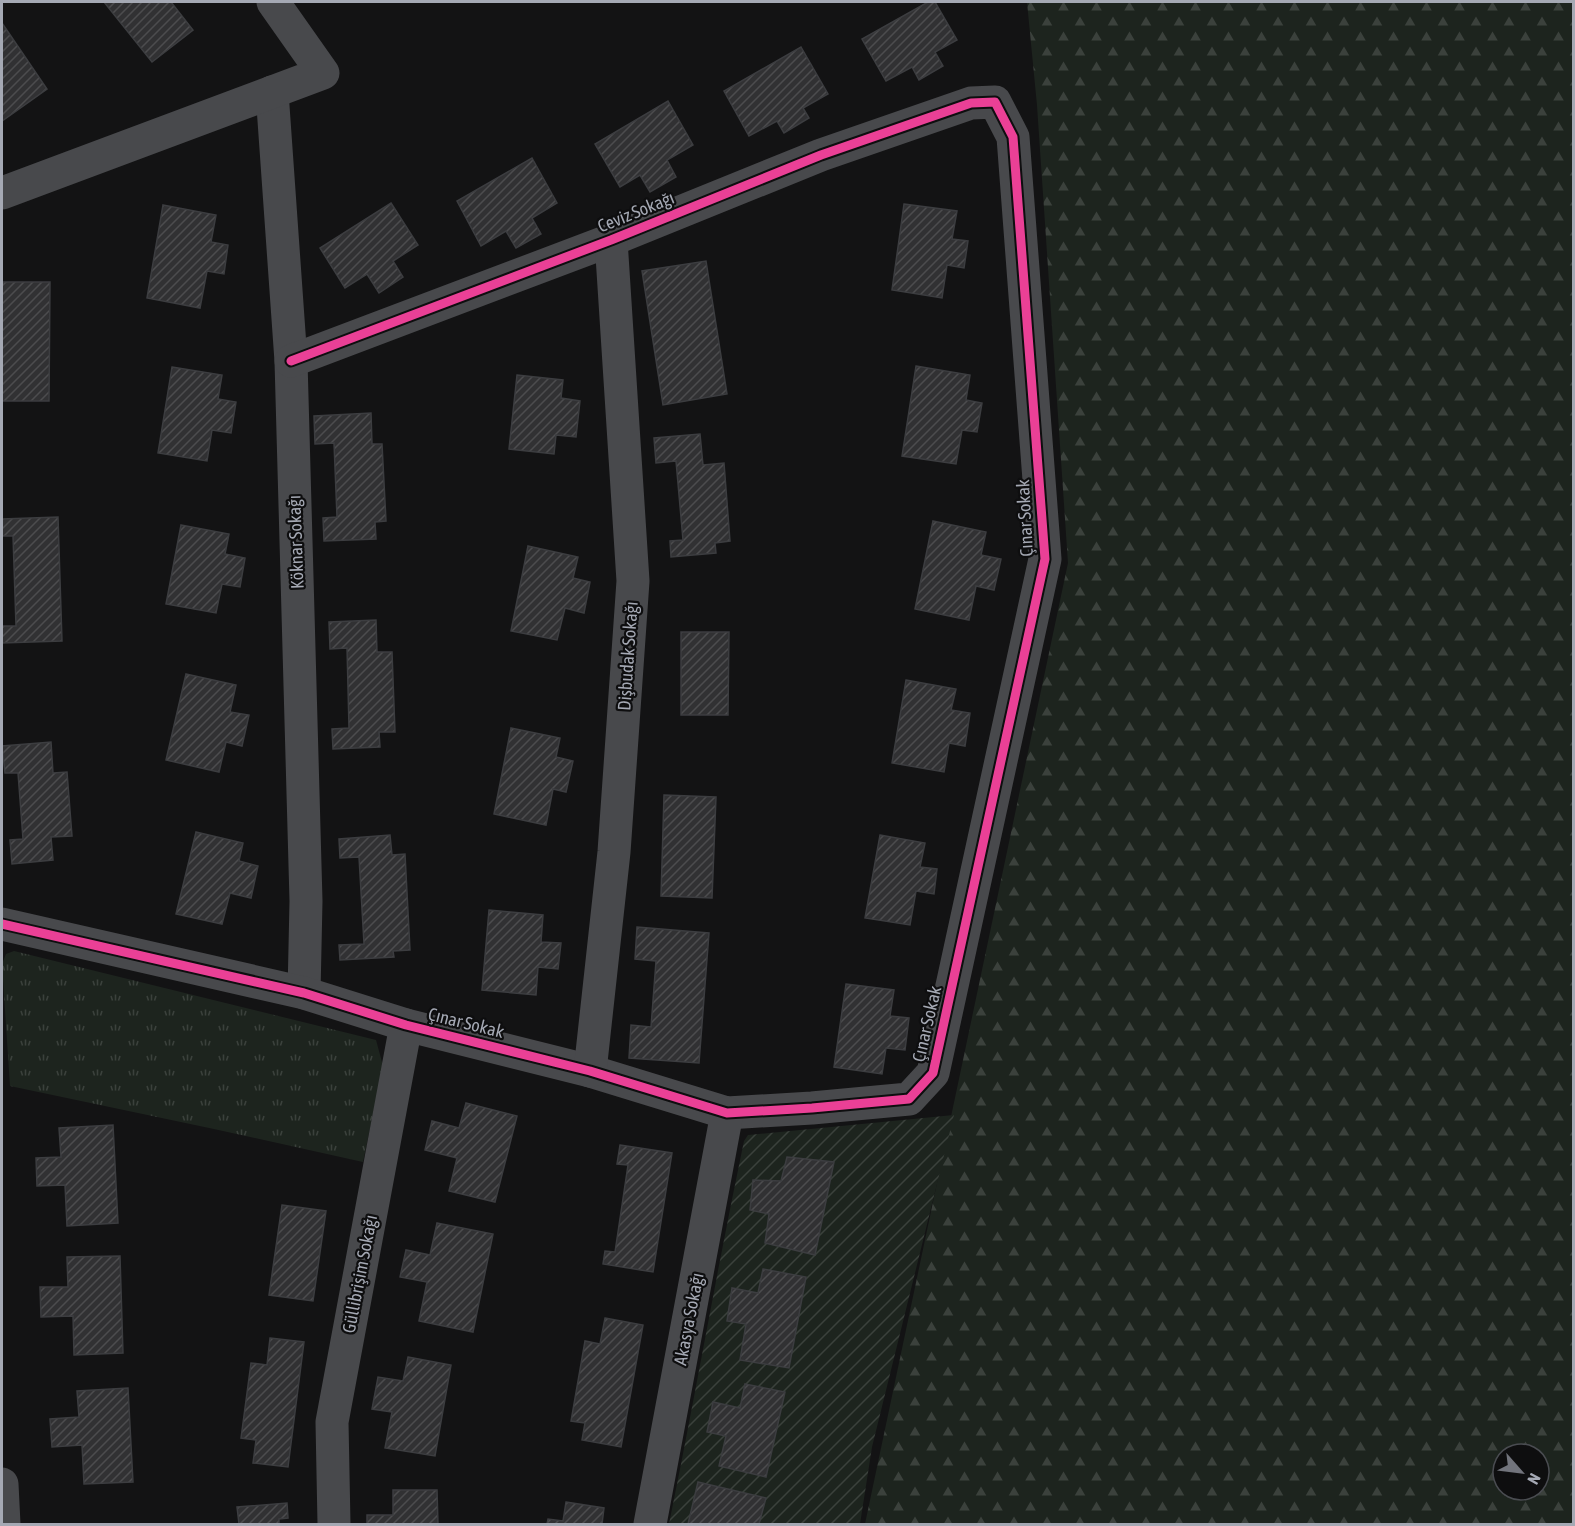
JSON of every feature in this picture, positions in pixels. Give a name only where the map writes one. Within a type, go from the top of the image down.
[{"type":"street","points":[[2,193],[323,73],[273,2]]},
{"type":"street","name":"Köknar Sokağı","points":[[272,92],[291,361],[306,902],[304,993]]},
{"type":"street","name":"Ceviz Sokağı","points":[[291,361],[611,240],[821,156],[971,104],[994,102]]},
{"type":"street","name":"Çınar Sokak","points":[[2,924],[304,993],[406,1025],[590,1071],[727,1113],[812,1108],[909,1098],[933,1073],[1045,560],[1013,137],[994,102]]},
{"type":"street","name":"Dişbudak Sokağı","points":[[590,1071],[614,852],[633,581],[611,240]]},
{"type":"street","name":"Güllibrişim Sokağı","points":[[334,1524],[332,1422],[406,1025]]},
{"type":"street","name":"Akasya Sokağı","points":[[650,1524],[727,1113]]},
{"type":"street","points":[[2,1484],[4,1524]]},
{"type":"green space","points":[[1027,2],[1573,2],[1573,1524],[865,1524],[1068,563],[1037,105]]},
{"type":"green space","points":[[14,951],[376,1040],[383,1066],[363,1162],[10,1086],[2,964],[6,954]]},
{"type":"green space","points":[[954,1115],[872,1447],[860,1524],[669,1524],[734,1189],[744,1141],[748,1135]]},
{"type":"building","points":[[104,2],[171,2],[193,30],[152,62]]},
{"type":"building","points":[[928,2],[935,2],[957,40],[935,52],[943,66],[919,80],[912,67],[886,81],[862,39]]},
{"type":"building","points":[[2,23],[47,89],[2,121]]},
{"type":"building","points":[[801,47],[828,94],[803,108],[809,118],[784,133],[777,121],[749,136],[724,91]]},
{"type":"building","points":[[668,101],[693,145],[667,160],[676,177],[650,192],[640,175],[620,187],[595,144]]},
{"type":"building","points":[[532,158],[557,203],[532,218],[541,234],[516,248],[506,231],[481,246],[457,201]]},
{"type":"building","points":[[391,203],[418,245],[393,261],[403,277],[379,293],[367,274],[345,288],[320,248]]},
{"type":"building","points":[[904,204],[957,211],[952,239],[968,241],[964,268],[947,265],[942,298],[892,290]]},
{"type":"building","points":[[163,205],[216,215],[211,242],[228,245],[224,274],[207,271],[200,308],[147,298]]},
{"type":"building","points":[[706,261],[727,394],[663,405],[642,271]]},
{"type":"building","points":[[2,282],[50,282],[49,401],[2,401]]},
{"type":"building","points":[[916,366],[970,375],[966,400],[982,403],[977,432],[962,430],[956,464],[902,456]]},
{"type":"building","points":[[172,367],[222,375],[218,399],[236,402],[231,433],[212,430],[207,461],[158,453]]},
{"type":"building","points":[[517,375],[563,380],[561,398],[580,401],[576,437],[556,435],[554,454],[509,449]]},
{"type":"building","points":[[371,413],[372,444],[382,444],[386,521],[375,522],[376,539],[324,541],[323,518],[337,517],[334,443],[315,444],[314,416]]},
{"type":"building","points":[[700,434],[703,465],[724,463],[730,541],[715,543],[716,553],[671,557],[670,541],[683,540],[676,461],[656,463],[654,438]]},
{"type":"building","points":[[58,517],[62,641],[2,643],[2,626],[16,626],[13,536],[2,536],[2,519]]},
{"type":"building","points":[[933,521],[986,532],[981,555],[1001,559],[994,590],[976,586],[969,620],[915,609]]},
{"type":"building","points":[[181,525],[229,534],[225,554],[245,558],[240,587],[222,584],[216,613],[166,604]]},
{"type":"building","points":[[528,546],[578,557],[573,578],[590,582],[584,613],[565,608],[557,640],[511,631]]},
{"type":"building","points":[[376,620],[377,652],[392,652],[395,732],[379,732],[380,747],[333,749],[332,729],[349,728],[347,648],[330,649],[329,622]]},
{"type":"building","points":[[681,632],[729,632],[728,715],[681,715]]},
{"type":"building","points":[[186,674],[236,685],[230,712],[249,715],[242,746],[226,742],[219,772],[166,760]]},
{"type":"building","points":[[906,680],[956,689],[951,710],[970,713],[965,746],[949,743],[944,772],[892,763]]},
{"type":"building","points":[[511,728],[560,738],[556,757],[573,761],[566,792],[553,789],[546,825],[494,814]]},
{"type":"building","points":[[51,742],[53,773],[67,772],[72,836],[51,837],[53,860],[12,864],[10,840],[23,839],[18,773],[5,773],[2,746]]},
{"type":"building","points":[[664,795],[716,797],[712,898],[661,896]]},
{"type":"building","points":[[196,832],[243,843],[239,861],[258,866],[251,898],[230,893],[222,924],[176,914]]},
{"type":"building","points":[[390,835],[392,855],[405,854],[410,950],[393,951],[394,957],[340,960],[339,945],[364,944],[359,857],[340,858],[339,839]]},
{"type":"building","points":[[880,835],[925,843],[920,867],[937,869],[934,894],[916,891],[910,925],[865,918]]},
{"type":"building","points":[[489,910],[543,915],[541,942],[561,943],[558,969],[538,967],[536,995],[482,990]]},
{"type":"building","points":[[637,927],[709,933],[699,1063],[629,1058],[631,1025],[651,1027],[656,961],[635,959]]},
{"type":"building","points":[[846,984],[894,990],[890,1016],[909,1018],[905,1050],[886,1048],[882,1074],[834,1067]]},
{"type":"building","points":[[466,1103],[517,1116],[495,1202],[449,1191],[457,1158],[425,1150],[432,1121],[459,1128]]},
{"type":"building","points":[[113,1125],[118,1223],[67,1226],[65,1185],[37,1186],[36,1158],[61,1157],[59,1128]]},
{"type":"building","points":[[620,1145],[672,1153],[653,1272],[603,1264],[605,1251],[615,1252],[628,1165],[617,1164]]},
{"type":"building","points":[[787,1157],[834,1162],[815,1255],[765,1243],[769,1214],[750,1210],[753,1180],[781,1181]]},
{"type":"building","points":[[282,1205],[326,1211],[313,1301],[269,1295]]},
{"type":"building","points":[[437,1223],[493,1234],[473,1332],[419,1321],[427,1282],[400,1277],[406,1250],[430,1255]]},
{"type":"building","points":[[120,1256],[123,1353],[74,1355],[73,1316],[41,1317],[40,1287],[68,1287],[67,1257]]},
{"type":"building","points":[[763,1269],[806,1277],[789,1368],[740,1360],[746,1324],[727,1321],[732,1288],[758,1293]]},
{"type":"building","points":[[605,1318],[643,1325],[621,1447],[582,1440],[585,1423],[571,1421],[585,1341],[600,1344]]},
{"type":"building","points":[[270,1338],[304,1342],[288,1467],[253,1463],[256,1440],[241,1438],[251,1363],[267,1365]]},
{"type":"building","points":[[408,1357],[451,1365],[435,1456],[385,1448],[392,1412],[372,1409],[378,1377],[403,1381]]},
{"type":"building","points":[[745,1384],[785,1392],[766,1477],[719,1466],[726,1436],[707,1432],[713,1402],[740,1408]]},
{"type":"building","points":[[128,1388],[133,1482],[84,1484],[82,1445],[52,1447],[50,1419],[79,1417],[77,1391]]},
{"type":"building","points":[[698,1482],[766,1498],[759,1524],[688,1524]]},
{"type":"building","points":[[393,1490],[437,1490],[438,1524],[367,1524],[367,1515],[393,1515]]},
{"type":"building","points":[[566,1502],[604,1508],[602,1524],[547,1524],[548,1519],[563,1521]]},
{"type":"building","points":[[287,1503],[288,1518],[279,1519],[279,1524],[239,1524],[237,1507]]},
{"type":"cycle path","points":[[2,924],[304,993],[406,1025],[590,1071],[727,1113],[909,1099],[933,1073],[1045,559],[1013,137],[995,102],[971,103],[821,155],[611,240],[291,361]]}]
